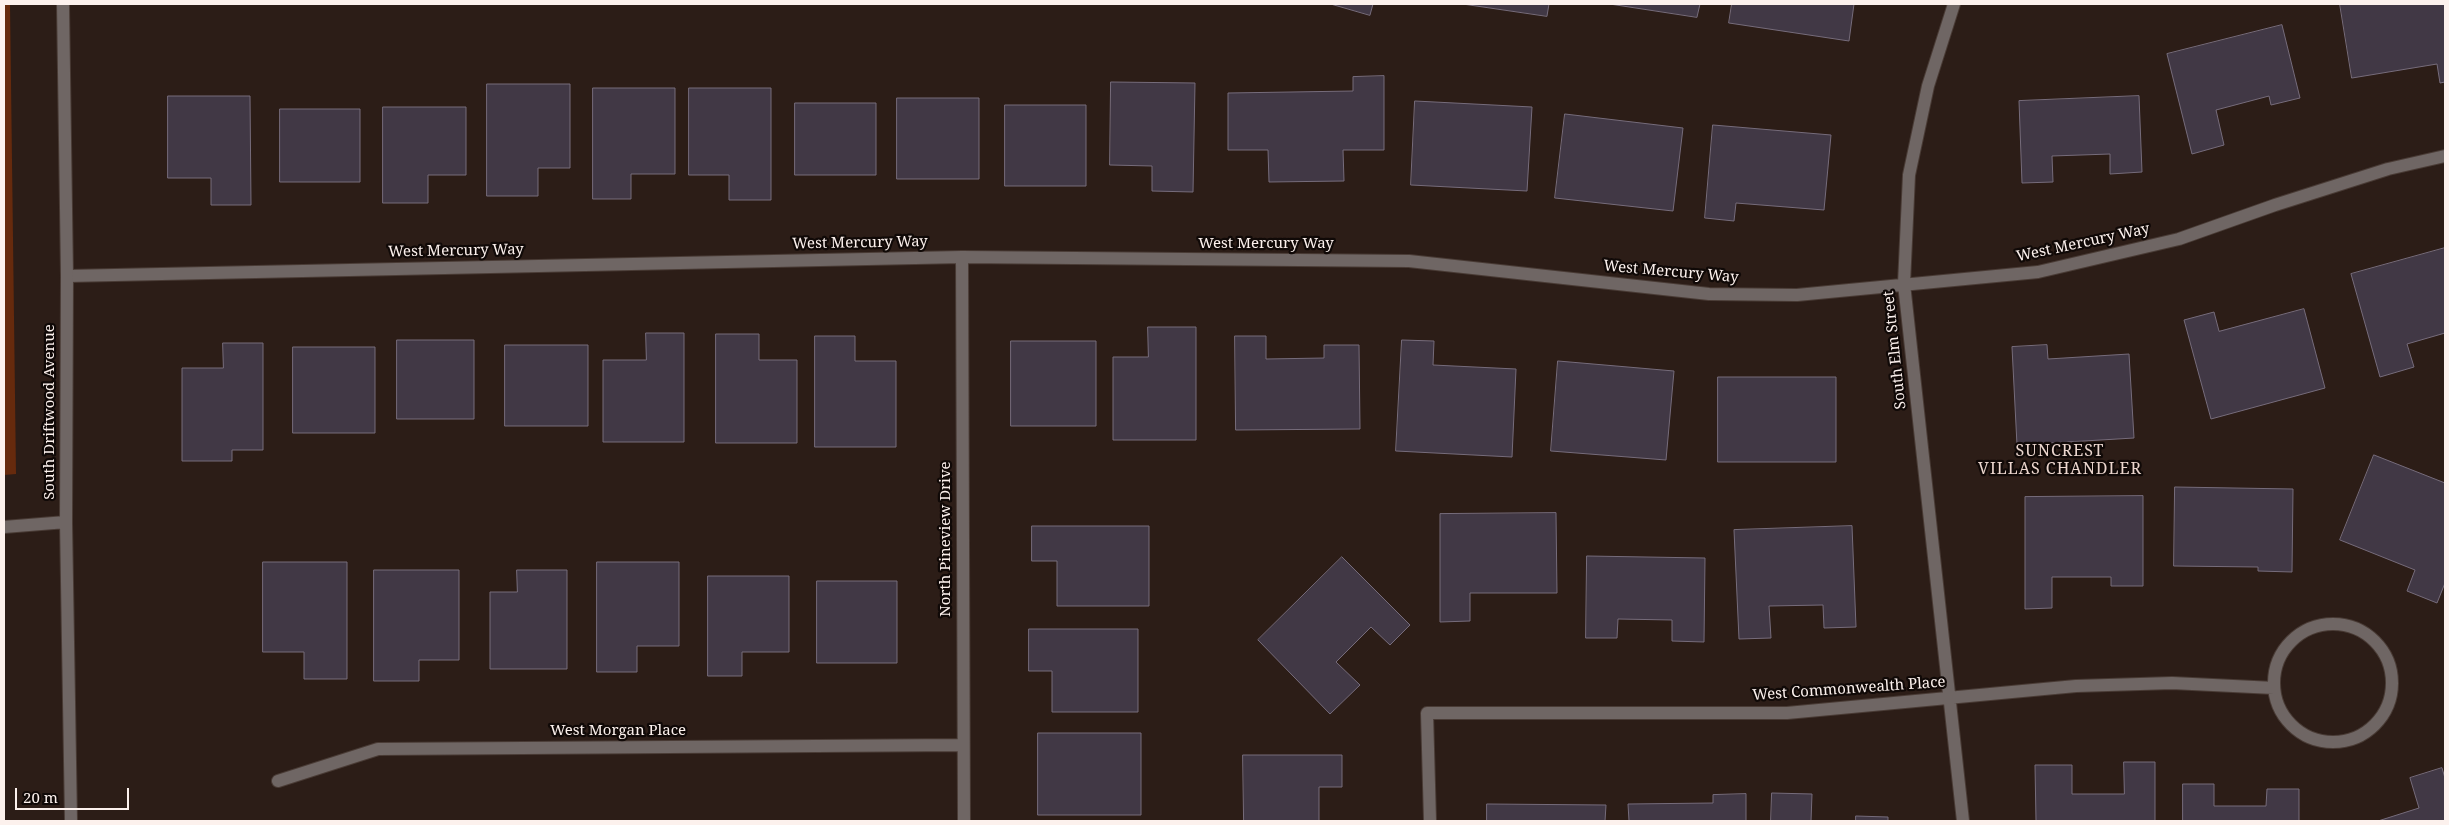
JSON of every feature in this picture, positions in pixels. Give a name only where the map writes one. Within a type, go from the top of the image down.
[{"type":"street","name":"South Driftwood Avenue","points":[[63,4],[67,276],[66,522],[71,821]]},
{"type":"street","name":"South Elm Street","points":[[1954,4],[1928,86],[1909,175],[1904,284],[1962,821]]},
{"type":"street","name":"West Mercury Way","points":[[67,276],[962,257],[1409,261],[1709,294],[1797,295],[2038,272],[2169,241],[2275,204],[2379,172],[2445,156]]},
{"type":"street","name":"North Pineview Drive","points":[[962,257],[962,745],[964,821]]},
{"type":"street","points":[[4,527],[66,522]]},
{"type":"street","points":[[2334,623],[2353,627],[2371,637],[2384,651],[2391,669],[2392,689],[2388,708],[2376,723],[2361,735],[2342,742],[2323,741],[2305,735],[2289,723],[2278,706],[2274,688],[2276,668],[2284,650],[2297,635],[2315,626],[2334,623]]},
{"type":"street","name":"West Commonwealth Place","points":[[1430,821],[1427,713],[1787,713],[2076,686],[2163,683],[2274,688]]},
{"type":"street","name":"West Morgan Place","points":[[278,781],[378,749],[962,745]]},
{"type":"shaded area","points":[[4,4],[10,4],[16,474],[4,475]]},
{"type":"building","points":[[1331,4],[1373,4],[1370,15]]},
{"type":"building","points":[[1463,4],[1549,4],[1547,16]]},
{"type":"building","points":[[1610,4],[1700,4],[1697,17]]},
{"type":"building","points":[[1732,4],[1854,4],[1849,41],[1729,23]]},
{"type":"building","points":[[2340,4],[2445,4],[2445,82],[2440,83],[2437,64],[2352,78]]},
{"type":"building","points":[[2282,25],[2300,98],[2271,105],[2269,96],[2216,110],[2224,145],[2192,154],[2167,54]]},
{"type":"building","points":[[1384,76],[1384,150],[1343,150],[1344,181],[1269,182],[1268,150],[1228,150],[1228,93],[1353,91],[1353,77]]},
{"type":"building","points":[[1111,82],[1195,83],[1193,192],[1152,191],[1152,166],[1110,165]]},
{"type":"building","points":[[487,84],[570,84],[570,168],[538,168],[538,196],[487,196]]},
{"type":"building","points":[[593,88],[675,88],[675,174],[631,174],[631,199],[593,199]]},
{"type":"building","points":[[689,88],[771,88],[771,200],[729,200],[729,175],[689,175]]},
{"type":"building","points":[[168,96],[250,96],[251,205],[211,205],[211,178],[168,178]]},
{"type":"building","points":[[2139,96],[2142,172],[2110,174],[2110,154],[2052,156],[2053,182],[2022,183],[2019,101]]},
{"type":"building","points":[[897,98],[979,98],[979,179],[897,179]]},
{"type":"building","points":[[1415,101],[1532,107],[1527,191],[1411,185]]},
{"type":"building","points":[[795,103],[876,103],[876,175],[795,175]]},
{"type":"building","points":[[1005,105],[1086,105],[1086,186],[1005,186]]},
{"type":"building","points":[[383,107],[466,107],[466,175],[428,175],[428,203],[383,203]]},
{"type":"building","points":[[280,109],[360,109],[360,182],[280,182]]},
{"type":"building","points":[[1565,114],[1683,128],[1673,211],[1555,198]]},
{"type":"building","points":[[1713,125],[1831,135],[1824,210],[1736,203],[1734,221],[1705,218]]},
{"type":"building","points":[[2445,248],[2445,333],[2407,344],[2414,367],[2380,377],[2351,274]]},
{"type":"building","points":[[2304,309],[2325,388],[2211,419],[2184,320],[2214,312],[2219,331]]},
{"type":"building","points":[[1148,327],[1196,327],[1196,440],[1113,440],[1113,357],[1148,357]]},
{"type":"building","points":[[646,333],[684,333],[684,442],[603,442],[603,360],[646,360]]},
{"type":"building","points":[[716,334],[759,334],[759,360],[797,360],[797,443],[716,443]]},
{"type":"building","points":[[815,336],[855,336],[855,361],[896,361],[896,447],[815,447]]},
{"type":"building","points":[[1235,336],[1266,336],[1266,359],[1324,358],[1324,345],[1359,345],[1360,429],[1236,430]]},
{"type":"building","points":[[397,340],[474,340],[474,419],[397,419]]},
{"type":"building","points":[[1402,340],[1434,341],[1433,365],[1516,369],[1512,457],[1396,451]]},
{"type":"building","points":[[1011,341],[1096,341],[1096,426],[1011,426]]},
{"type":"building","points":[[223,343],[263,343],[263,450],[232,450],[232,461],[182,461],[182,368],[223,368]]},
{"type":"building","points":[[505,345],[588,345],[588,426],[505,426]]},
{"type":"building","points":[[2047,345],[2048,359],[2129,354],[2134,438],[2017,445],[2012,347]]},
{"type":"building","points":[[293,347],[375,347],[375,433],[293,433]]},
{"type":"building","points":[[1558,361],[1674,371],[1666,460],[1551,451]]},
{"type":"building","points":[[1718,377],[1836,377],[1836,462],[1718,462]]},
{"type":"building","points":[[2374,455],[2445,483],[2445,583],[2437,603],[2407,591],[2415,570],[2340,540]]},
{"type":"building","points":[[2175,487],[2293,489],[2292,572],[2258,571],[2258,567],[2174,566]]},
{"type":"building","points":[[2143,496],[2143,586],[2111,586],[2111,577],[2052,577],[2052,608],[2025,609],[2025,497]]},
{"type":"building","points":[[1556,513],[1557,593],[1470,593],[1470,621],[1440,622],[1440,514]]},
{"type":"building","points":[[1032,526],[1149,526],[1149,606],[1057,606],[1057,561],[1032,561]]},
{"type":"building","points":[[1852,526],[1856,627],[1824,628],[1823,605],[1769,606],[1771,638],[1739,639],[1734,530]]},
{"type":"building","points":[[1587,556],[1705,558],[1704,642],[1672,641],[1672,620],[1618,619],[1617,638],[1586,638]]},
{"type":"building","points":[[1342,557],[1410,625],[1390,645],[1371,627],[1336,662],[1360,685],[1330,714],[1258,640]]},
{"type":"building","points":[[263,562],[347,562],[347,679],[304,679],[304,652],[263,652]]},
{"type":"building","points":[[597,562],[679,562],[679,646],[637,646],[637,672],[597,672]]},
{"type":"building","points":[[374,570],[459,570],[459,660],[419,660],[419,681],[374,681]]},
{"type":"building","points":[[517,570],[567,570],[567,669],[490,669],[490,592],[517,592]]},
{"type":"building","points":[[708,576],[789,576],[789,652],[742,652],[742,676],[708,676]]},
{"type":"building","points":[[817,581],[897,581],[897,663],[817,663]]},
{"type":"building","points":[[1029,629],[1138,629],[1138,712],[1052,712],[1052,671],[1029,671]]},
{"type":"building","points":[[1038,733],[1141,733],[1141,815],[1038,815]]},
{"type":"building","points":[[1243,755],[1342,755],[1342,787],[1319,787],[1319,821],[1244,821]]},
{"type":"building","points":[[2124,762],[2155,762],[2155,821],[2036,821],[2035,765],[2072,765],[2072,794],[2124,794]]},
{"type":"building","points":[[2442,768],[2445,778],[2445,821],[2378,821],[2419,808],[2410,778]]},
{"type":"building","points":[[2183,784],[2214,784],[2214,806],[2266,806],[2267,789],[2299,789],[2299,821],[2183,821]]},
{"type":"building","points":[[1772,793],[1812,794],[1811,821],[1771,821]]},
{"type":"building","points":[[1746,794],[1746,821],[1629,821],[1628,804],[1713,803],[1713,795]]},
{"type":"building","points":[[1487,804],[1606,805],[1605,821],[1487,821]]},
{"type":"building","points":[[1856,816],[1888,817],[1888,821],[1856,821]]},
{"type":"district","name":"SUNCREST VILLAS CHANDLER","points":[[2060,460]]}]
